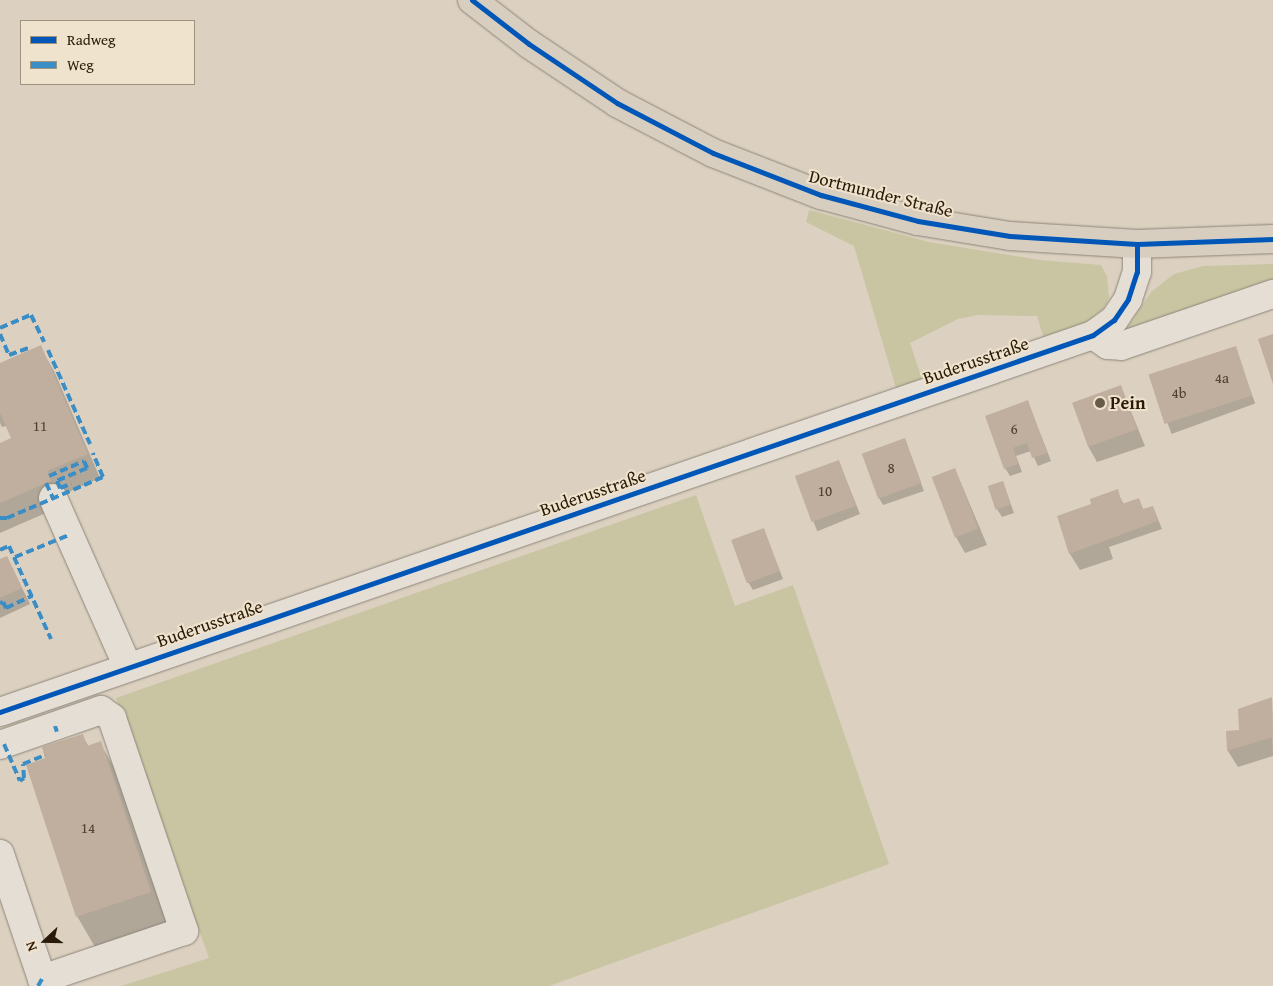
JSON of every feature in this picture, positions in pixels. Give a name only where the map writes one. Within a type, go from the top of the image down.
[{"type":"main road","name":"Dortmunder Straße","points":[[472,0],[529,44],[617,104],[714,154],[821,196],[918,221],[1010,236],[1136,244],[1273,239]]},
{"type":"street","name":"Buderusstraße","points":[[0,712],[1093,336],[1114,320],[1128,299],[1137,272],[1136,244]]},
{"type":"street","points":[[1093,336],[1108,345],[1121,346],[1273,294]]},
{"type":"street","points":[[53,498],[128,668]]},
{"type":"street","points":[[0,745],[101,710],[112,718],[184,931],[42,979],[0,854]]},
{"type":"shaded area","points":[[809,210],[929,242],[1040,260],[1101,265],[1107,276],[1109,298],[1104,308],[1085,323],[1044,339],[1037,316],[978,315],[958,319],[910,343],[922,379],[896,388],[854,246],[806,222]]},
{"type":"shaded area","points":[[1273,264],[1273,288],[1125,331],[1151,292],[1174,274],[1203,266]]},
{"type":"shaded area","points":[[696,495],[735,606],[793,585],[889,864],[549,986],[121,986],[209,958],[116,698]]},
{"type":"building","points":[[1273,334],[1273,384],[1258,339]]},
{"type":"building","points":[[41,345],[88,454],[47,471],[51,481],[0,503],[0,443],[11,438],[0,413],[0,363]]},
{"type":"building","points":[[1236,346],[1252,395],[1165,424],[1149,374]]},
{"type":"building","points":[[1121,385],[1137,429],[1088,447],[1072,403]]},
{"type":"building","points":[[1028,400],[1047,453],[1032,458],[1027,443],[1013,448],[1018,464],[1004,469],[985,416]]},
{"type":"building","points":[[905,438],[921,483],[878,499],[862,454]]},
{"type":"building","points":[[839,460],[856,506],[812,522],[795,476]]},
{"type":"building","points":[[955,468],[978,529],[955,538],[932,477]]},
{"type":"building","points":[[1003,481],[1011,505],[996,510],[988,486]]},
{"type":"building","points":[[1118,489],[1122,504],[1139,498],[1143,509],[1153,506],[1158,521],[1069,554],[1057,516],[1091,504],[1090,499]]},
{"type":"building","points":[[764,528],[780,571],[747,583],[731,540]]},
{"type":"building","points":[[7,556],[22,588],[0,598],[0,559]]},
{"type":"building","points":[[1272,697],[1273,737],[1227,751],[1226,731],[1239,730],[1238,709]]},
{"type":"building","points":[[83,734],[87,746],[101,741],[151,892],[76,917],[26,765],[45,758],[42,747]]},
{"type":"marked path","points":[[0,328],[31,315],[44,342]]},
{"type":"marked path","points":[[0,334],[9,355],[31,347]]},
{"type":"marked path","points":[[48,350],[90,444]]},
{"type":"marked path","points":[[0,518],[7,518],[103,477],[93,453]]},
{"type":"marked path","points":[[49,476],[84,461],[87,468],[57,481],[60,488],[71,484]]},
{"type":"marked path","points":[[46,483],[53,498]]},
{"type":"marked path","points":[[15,557],[69,535]]},
{"type":"marked path","points":[[0,550],[9,546],[51,639]]},
{"type":"marked path","points":[[0,603],[3,602],[6,608],[32,596]]},
{"type":"marked path","points":[[55,726],[57,732]]},
{"type":"marked path","points":[[4,744],[20,781],[24,778],[23,764],[45,755]]},
{"type":"marked path","points":[[38,986],[42,979]]},
{"type":"cycle path","points":[[472,0],[529,44],[617,103],[713,153],[821,195],[918,221],[1010,236],[1137,244],[1273,239]]},
{"type":"cycle path","points":[[0,712],[1093,335],[1114,320],[1128,299],[1137,272],[1137,244]]},
{"type":"place","name":"Pein","points":[[1100,403]]}]
